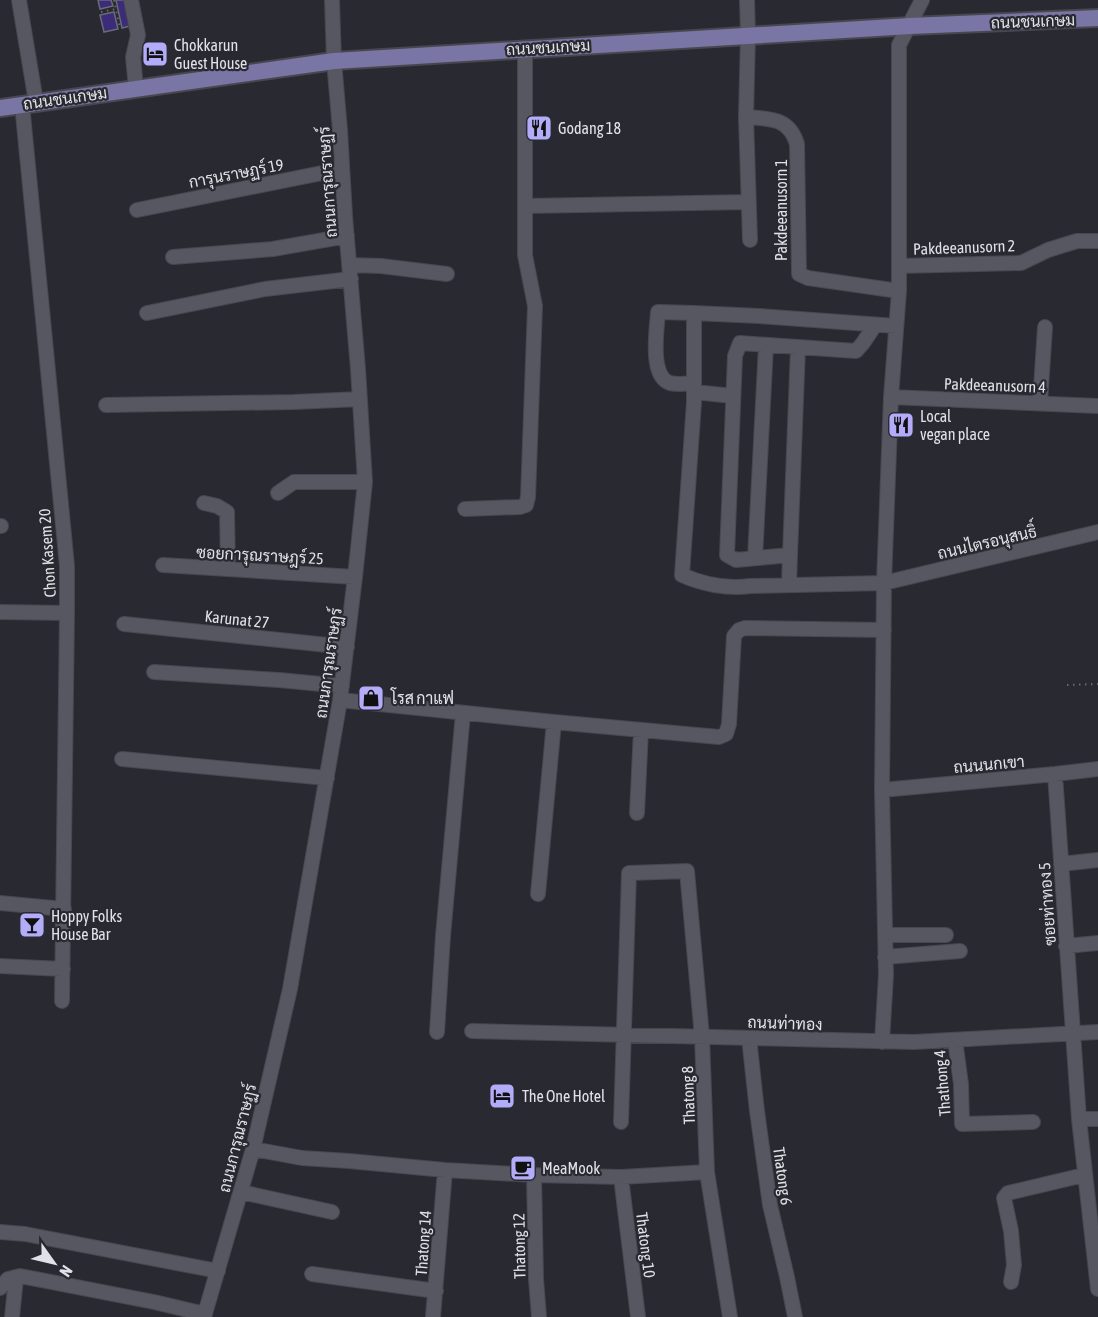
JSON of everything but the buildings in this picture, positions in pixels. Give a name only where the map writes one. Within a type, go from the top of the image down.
[{"type":"main road","name":"ถนนชนเกษม","points":[[0,108],[334,61],[748,35],[1098,18]]},
{"type":"street","name":"Chon Kasem 20","points":[[19,0],[67,566],[62,1001]]},
{"type":"street","points":[[131,0],[138,35],[133,57],[136,88]]},
{"type":"street","name":"ถนนการุณราษฏร์","points":[[205,1315],[253,1149],[290,989],[341,693],[355,577],[364,482],[360,399],[334,61],[332,0]]},
{"type":"street","points":[[747,0],[746,117],[750,240]]},
{"type":"street","points":[[882,1042],[886,975],[882,790],[884,583],[891,397],[899,291],[899,45],[922,0]]},
{"type":"street","points":[[465,509],[520,507],[526,505],[528,497],[536,306],[525,255],[525,48]]},
{"type":"street","name":"Pakdeeanusorn 1","points":[[746,117],[781,122],[794,134],[797,144],[799,274],[808,278],[899,291]]},
{"type":"street","name":"การุนราษฏร์ 19","points":[[137,210],[342,170]]},
{"type":"street","points":[[525,206],[748,202]]},
{"type":"street","points":[[173,257],[273,249],[347,236]]},
{"type":"street","name":"Pakdeeanusorn 2","points":[[899,266],[1021,263],[1048,250],[1077,241],[1098,241]]},
{"type":"street","points":[[147,313],[381,266],[447,274]]},
{"type":"street","points":[[733,396],[670,383],[663,378],[657,367],[656,355],[658,312],[759,316],[896,326]]},
{"type":"street","points":[[694,313],[694,388]]},
{"type":"street","points":[[790,555],[736,560],[727,555],[735,356],[740,343],[856,351],[875,325]]},
{"type":"street","points":[[1040,403],[1045,327]]},
{"type":"street","points":[[755,558],[766,345]]},
{"type":"street","points":[[789,585],[798,347]]},
{"type":"street","name":"ถนนไตรอนุสนธิ์","points":[[694,388],[682,575],[697,582],[738,587],[884,583],[1098,532]]},
{"type":"street","name":"Pakdeeanusorn 4","points":[[891,397],[1098,406]]},
{"type":"street","points":[[106,405],[360,399]]},
{"type":"street","points":[[278,493],[294,482],[364,482]]},
{"type":"street","points":[[204,502],[227,512],[228,569]]},
{"type":"street","name":"ซอยการุณราษฎร์ 25","points":[[163,565],[355,577]]},
{"type":"street","points":[[0,612],[67,614]]},
{"type":"street","name":"Karunat 27","points":[[124,624],[347,647]]},
{"type":"street","points":[[154,672],[271,679],[463,713],[719,737],[726,734],[729,724],[734,636],[739,630],[745,628],[884,630]]},
{"type":"street","points":[[437,1032],[442,936],[463,713]]},
{"type":"street","points":[[538,894],[554,722]]},
{"type":"street","points":[[637,813],[640,730]]},
{"type":"street","points":[[123,759],[327,778]]},
{"type":"street","name":"ถนนนกเขา","points":[[882,790],[1098,769]]},
{"type":"street","name":"ซอยท่าทอง 5","points":[[1055,774],[1079,1119],[1084,1175],[1093,1211],[1098,1289]]},
{"type":"street","points":[[1060,864],[1098,860]]},
{"type":"street","name":"Thatong 8","points":[[624,1035],[629,873],[687,871],[702,1037],[707,1172],[730,1317]]},
{"type":"street","points":[[0,903],[64,909]]},
{"type":"street","points":[[885,935],[946,935]]},
{"type":"street","points":[[1066,946],[1098,943]]},
{"type":"street","points":[[885,957],[960,951]]},
{"type":"street","points":[[0,966],[63,969]]},
{"type":"street","name":"ถนนท่าทอง","points":[[472,1030],[882,1042],[1098,1032]]},
{"type":"street","points":[[621,1122],[624,1035]]},
{"type":"street","name":"Thatong 6","points":[[749,1038],[770,1205],[795,1317]]},
{"type":"street","name":"Thathong 4","points":[[955,1040],[961,1084],[962,1124],[1033,1122]]},
{"type":"street","points":[[1079,1119],[1098,1119]]},
{"type":"street","points":[[253,1149],[302,1158],[534,1175],[621,1177],[707,1172]]},
{"type":"street","name":"Thatong 14","points":[[433,1317],[444,1170]]},
{"type":"street","name":"Thatong 12","points":[[534,1175],[539,1317]]},
{"type":"street","points":[[1011,1282],[1014,1265],[1011,1232],[1004,1197],[1008,1193],[1084,1175]]},
{"type":"street","name":"Thatong 10","points":[[621,1177],[638,1317]]},
{"type":"street","points":[[241,1192],[332,1212]]},
{"type":"street","points":[[0,1232],[25,1234],[218,1271]]},
{"type":"street","points":[[312,1274],[436,1291]]},
{"type":"street","points":[[0,1288],[8,1279],[18,1276],[26,1277],[154,1302],[205,1315]]},
{"type":"street","points":[[12,1317],[16,1278]]},
{"type":"path","points":[[114,0],[120,28]]},
{"type":"path","points":[[101,12],[116,9]]},
{"type":"path","points":[[1067,686],[1098,684]]},
{"type":"place","name":"Chokkarun Guest House","points":[[155,54]]},
{"type":"place","name":"Godang 18","points":[[539,128]]},
{"type":"place","name":"Local vegan place","points":[[901,425]]},
{"type":"place","name":"โรส กาแฟ","points":[[371,698]]},
{"type":"place","name":"Hoppy Folks House Bar","points":[[32,925]]},
{"type":"place","name":"The One Hotel","points":[[502,1096]]},
{"type":"place","name":"MeaMook","points":[[523,1168]]}]
